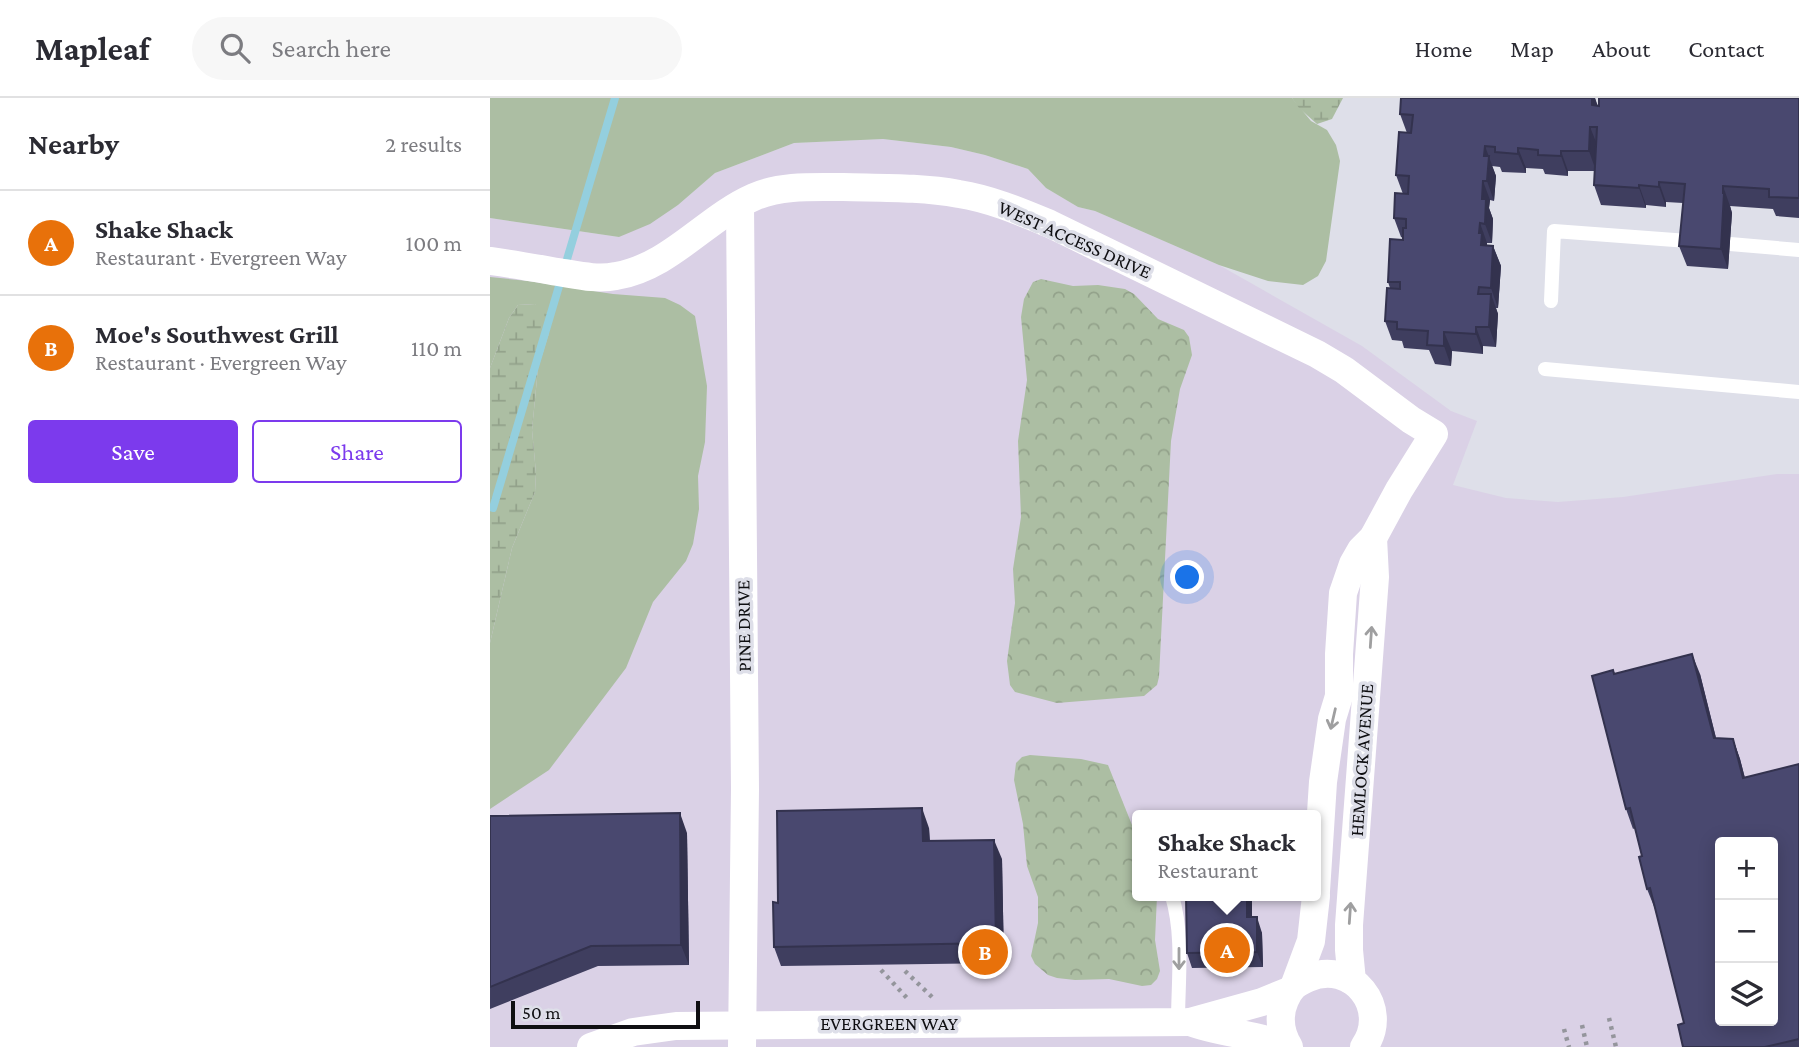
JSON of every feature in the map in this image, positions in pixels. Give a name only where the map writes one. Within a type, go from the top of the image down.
[{"type":"street","name":"WEST ACCESS DRIVE","points":[[490,261],[591,277],[616,276],[644,267],[740,205],[766,193],[820,187],[962,194],[990,201],[1050,224],[1317,354],[1434,434]]},
{"type":"street","name":"PINE DRIVE","points":[[740,205],[744,789],[742,1035]]},
{"type":"street","name":"HEMLOCK AVENUE","points":[[1321,814],[1332,719],[1339,696],[1343,593],[1361,550],[1373,538],[1434,434]]},
{"type":"street","name":"HEMLOCK AVENUE","points":[[1352,981],[1349,925],[1375,578],[1373,538]]},
{"type":"street","name":"HEMLOCK AVENUE","points":[[1288,1047],[1280,1024],[1283,1006],[1311,941],[1315,901]]},
{"type":"street","name":"EVERGREEN WAY","points":[[1184,1022],[1262,1002],[1312,976],[1329,973],[1352,981]]},
{"type":"street","points":[[1352,981],[1365,993],[1372,1009],[1373,1027],[1364,1047]]},
{"type":"street","name":"EVERGREEN WAY","points":[[591,1047],[647,1029],[676,1026],[742,1035],[1019,1022],[1184,1022],[1264,1039],[1288,1047]]},
{"type":"lane","points":[[1551,301],[1554,230],[1688,241]]},
{"type":"lane","points":[[1730,244],[1799,250]]},
{"type":"lane","points":[[1545,369],[1799,392]]},
{"type":"lane","points":[[1173,901],[1178,929],[1184,1022]]},
{"type":"path","points":[[1609,1018],[1616,1047]]},
{"type":"path","points":[[1581,1025],[1587,1047]]},
{"type":"path","points":[[1564,1029],[1569,1047]]},
{"type":"shaded area","points":[[883,139],[951,147],[985,155],[1028,169],[1046,188],[1078,207],[1095,211],[1219,265],[1362,346],[1451,411],[1477,421],[1453,485],[1506,498],[1558,502],[1623,497],[1777,474],[1799,474],[1799,1047],[490,1047],[490,218],[619,237],[678,205],[715,173],[794,143]]},
{"type":"green space","points":[[490,98],[1292,98],[1311,121],[1327,130],[1336,145],[1340,161],[1326,261],[1318,276],[1303,285],[1268,281],[1219,265],[1095,211],[1078,207],[1046,188],[1028,169],[951,147],[883,139],[794,143],[715,173],[678,205],[650,224],[619,237],[490,218]]},
{"type":"green space","points":[[1292,98],[1343,98],[1332,119],[1317,124]]},
{"type":"green space","points":[[490,277],[613,294],[665,298],[680,305],[695,316],[707,386],[705,442],[698,476],[699,509],[693,544],[686,561],[653,602],[626,668],[549,770],[490,809],[490,643],[512,548],[535,492],[532,430],[538,368],[549,333],[535,304],[518,305],[509,318],[490,368]]},
{"type":"green space","points":[[1041,279],[1073,286],[1098,285],[1125,289],[1134,294],[1158,319],[1184,330],[1189,337],[1192,355],[1180,389],[1171,441],[1159,677],[1157,685],[1144,696],[1057,703],[1015,692],[1010,685],[1007,661],[1015,603],[1013,569],[1021,517],[1018,441],[1027,380],[1021,317],[1024,299],[1033,282]]},
{"type":"green space","points":[[535,304],[549,316],[549,333],[538,368],[532,430],[535,492],[512,548],[490,643],[490,368],[509,318],[518,305]]},
{"type":"green space","points":[[1030,755],[1081,759],[1108,765],[1132,825],[1132,901],[1157,901],[1155,940],[1160,971],[1151,985],[1142,986],[1109,979],[1057,978],[1048,975],[1035,964],[1031,956],[1038,923],[1038,897],[1027,866],[1023,824],[1014,780],[1016,763],[1022,757]]},
{"type":"building","points":[[1401,98],[1592,98],[1592,105],[1599,106],[1599,98],[1799,98],[1799,198],[1769,197],[1769,189],[1723,186],[1721,249],[1679,246],[1685,184],[1659,182],[1659,187],[1639,185],[1639,188],[1594,185],[1597,127],[1590,127],[1589,151],[1561,151],[1561,156],[1538,155],[1538,150],[1518,148],[1518,154],[1495,152],[1495,147],[1485,146],[1484,156],[1489,156],[1487,181],[1483,181],[1482,199],[1486,199],[1485,224],[1480,223],[1479,233],[1482,233],[1481,245],[1493,246],[1491,288],[1479,287],[1478,294],[1491,294],[1489,327],[1476,327],[1476,334],[1444,332],[1444,346],[1427,345],[1428,331],[1397,329],[1397,322],[1385,321],[1387,288],[1400,289],[1400,282],[1388,282],[1390,239],[1403,240],[1403,228],[1406,228],[1406,219],[1394,218],[1395,193],[1408,194],[1409,176],[1396,175],[1399,132],[1411,133],[1413,115],[1400,114]]},
{"type":"building","points":[[1692,654],[1714,738],[1733,739],[1743,778],[1799,764],[1799,1039],[1765,1047],[1683,1047],[1678,1025],[1684,1023],[1650,888],[1647,889],[1630,808],[1626,809],[1592,676],[1613,670],[1614,674]]},
{"type":"building","points":[[922,808],[923,841],[994,840],[996,943],[774,947],[773,902],[778,903],[777,811]]},
{"type":"building","points":[[680,813],[681,945],[591,946],[490,987],[490,816]]},
{"type":"building","points":[[1186,901],[1247,901],[1247,917],[1257,917],[1257,952],[1187,953]]},
{"type":"waterway","points":[[493,508],[615,98]]},
{"type":"place","name":"Shake Shack","points":[[1227,950]]},
{"type":"place","name":"Moe's Southwest Grill","points":[[985,952]]}]
